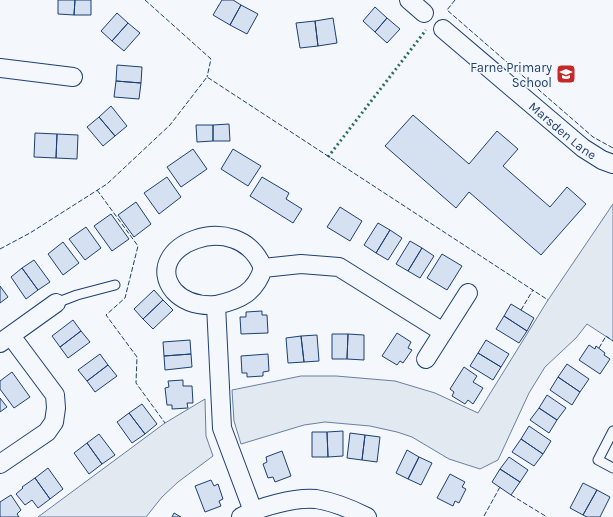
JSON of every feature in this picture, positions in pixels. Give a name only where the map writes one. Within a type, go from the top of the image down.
[{"type":"street","points":[[409,0],[424,13]]},
{"type":"street","name":"Marsden Lane","points":[[443,29],[583,148],[602,160],[613,164]]},
{"type":"street","points":[[0,68],[72,77]]},
{"type":"street","points":[[213,236],[225,237],[237,241],[249,248],[259,258],[263,268],[260,279],[252,289],[232,302],[216,305],[205,306],[187,301],[175,292],[168,281],[166,270],[176,250],[185,243],[196,238],[213,236]]},
{"type":"street","points":[[263,268],[301,264],[339,267],[443,332]]},
{"type":"street","points":[[426,359],[468,293]]},
{"type":"street","points":[[0,464],[47,432],[54,422],[56,408],[55,395],[6,340],[56,303]]},
{"type":"street","points":[[216,305],[222,428],[247,514],[289,501],[315,499],[332,502],[366,517]]},
{"type":"lane","points":[[56,303],[77,295],[115,285]]},
{"type":"lane","points":[[613,431],[598,460],[613,468]]},
{"type":"shaded area","points":[[613,204],[613,341],[587,324],[576,338],[545,367],[529,393],[498,460],[480,469],[449,459],[412,437],[397,432],[370,426],[325,422],[304,425],[241,444],[234,421],[232,390],[301,376],[336,376],[395,381],[435,393],[478,413],[548,300]]},
{"type":"shaded area","points":[[205,399],[206,436],[213,456],[178,482],[162,497],[146,517],[38,517],[165,423]]},
{"type":"building","points":[[58,0],[75,0],[74,15],[58,14]]},
{"type":"building","points":[[75,0],[91,0],[91,15],[74,15]]},
{"type":"building","points":[[222,0],[233,0],[241,5],[230,25],[213,15]]},
{"type":"building","points":[[241,5],[258,14],[247,34],[230,25]]},
{"type":"building","points":[[375,7],[387,18],[375,32],[363,21]]},
{"type":"building","points":[[117,13],[128,23],[112,41],[101,31]]},
{"type":"building","points":[[333,18],[337,43],[318,46],[315,21]]},
{"type":"building","points":[[387,18],[400,29],[387,43],[375,32]]},
{"type":"building","points":[[315,21],[318,46],[300,48],[296,23]]},
{"type":"building","points":[[128,23],[140,33],[124,51],[112,41]]},
{"type":"building","points":[[117,65],[142,67],[141,83],[116,81]]},
{"type":"building","points":[[116,81],[141,83],[139,99],[114,97]]},
{"type":"building","points":[[111,106],[127,126],[115,136],[99,117]]},
{"type":"building","points":[[413,115],[469,164],[497,131],[518,149],[503,166],[550,207],[567,187],[586,204],[541,255],[469,192],[456,208],[385,146]]},
{"type":"building","points":[[99,117],[115,136],[103,146],[87,127]]},
{"type":"building","points":[[229,124],[230,141],[213,141],[213,125]]},
{"type":"building","points":[[196,125],[213,125],[213,141],[197,142]]},
{"type":"building","points":[[35,133],[57,134],[56,158],[34,157]]},
{"type":"building","points":[[57,134],[78,135],[77,159],[56,158]]},
{"type":"building","points":[[193,149],[207,169],[181,187],[167,167]]},
{"type":"building","points":[[233,149],[261,166],[248,186],[221,169]]},
{"type":"building","points":[[167,177],[181,197],[159,214],[144,193]]},
{"type":"building","points":[[262,177],[289,193],[286,199],[302,209],[293,223],[250,196]]},
{"type":"building","points":[[136,202],[151,224],[134,237],[118,215]]},
{"type":"building","points":[[340,207],[362,221],[350,241],[327,227]]},
{"type":"building","points":[[111,214],[129,239],[112,251],[94,226]]},
{"type":"building","points":[[378,223],[390,230],[376,253],[364,245]]},
{"type":"building","points":[[86,227],[101,248],[85,260],[69,239]]},
{"type":"building","points":[[390,230],[402,238],[388,260],[376,253]]},
{"type":"building","points":[[410,241],[422,248],[408,271],[396,264]]},
{"type":"building","points":[[63,242],[79,263],[63,275],[48,254]]},
{"type":"building","points":[[422,248],[434,256],[420,278],[408,271]]},
{"type":"building","points":[[442,254],[462,266],[447,290],[427,278]]},
{"type":"building","points":[[34,260],[50,282],[38,290],[22,268]]},
{"type":"building","points":[[22,268],[38,290],[26,299],[11,277]]},
{"type":"building","points":[[0,286],[8,297],[0,303]]},
{"type":"building","points":[[154,290],[163,300],[143,319],[134,309]]},
{"type":"building","points":[[163,300],[173,310],[153,329],[143,319]]},
{"type":"building","points":[[511,304],[534,318],[527,331],[504,316]]},
{"type":"building","points":[[262,311],[262,315],[267,315],[268,333],[241,334],[240,317],[246,317],[246,312]]},
{"type":"building","points":[[504,316],[527,331],[519,343],[496,329]]},
{"type":"building","points":[[73,320],[81,331],[60,347],[52,336]]},
{"type":"building","points":[[81,331],[90,342],[68,358],[60,347]]},
{"type":"building","points":[[397,333],[411,342],[408,348],[412,350],[403,363],[400,361],[397,365],[382,356]]},
{"type":"building","points":[[332,334],[348,334],[347,359],[332,359]]},
{"type":"building","points":[[348,334],[364,335],[364,360],[347,359]]},
{"type":"building","points":[[317,335],[319,361],[304,362],[301,336]]},
{"type":"building","points":[[301,336],[304,362],[288,363],[286,338]]},
{"type":"building","points":[[190,340],[191,354],[164,356],[163,342]]},
{"type":"building","points":[[486,340],[509,354],[501,367],[478,353]]},
{"type":"building","points":[[589,345],[595,349],[596,346],[610,359],[600,374],[579,360]]},
{"type":"building","points":[[478,353],[501,367],[493,380],[470,366]]},
{"type":"building","points":[[100,354],[108,365],[87,381],[78,370]]},
{"type":"building","points":[[191,354],[192,367],[165,370],[164,356]]},
{"type":"building","points":[[268,354],[269,371],[263,372],[263,376],[247,377],[247,373],[242,373],[241,356]]},
{"type":"building","points":[[567,364],[589,379],[580,392],[558,377]]},
{"type":"building","points":[[108,365],[117,376],[95,392],[87,381]]},
{"type":"building","points":[[464,367],[477,376],[473,382],[483,388],[473,404],[468,400],[465,404],[452,396],[454,392],[450,389]]},
{"type":"building","points":[[12,372],[30,397],[14,408],[0,389],[0,381]]},
{"type":"building","points":[[558,377],[580,392],[572,405],[550,390]]},
{"type":"building","points":[[183,380],[183,386],[192,386],[193,403],[187,403],[188,408],[172,409],[172,405],[167,405],[165,388],[169,387],[168,381]]},
{"type":"building","points":[[547,395],[566,408],[557,420],[539,408]]},
{"type":"building","points":[[0,398],[7,407],[0,412]]},
{"type":"building","points":[[142,404],[157,424],[145,434],[129,413]]},
{"type":"building","points":[[539,408],[557,420],[549,433],[530,420]]},
{"type":"building","points":[[129,413],[145,434],[132,443],[117,422]]},
{"type":"building","points":[[529,426],[551,441],[543,454],[521,439]]},
{"type":"building","points":[[343,431],[343,456],[328,457],[327,432]]},
{"type":"building","points":[[312,432],[327,432],[328,457],[312,457]]},
{"type":"building","points":[[350,433],[365,435],[362,460],[347,458]]},
{"type":"building","points":[[99,434],[115,455],[102,464],[87,443]]},
{"type":"building","points":[[365,435],[380,437],[377,462],[362,460]]},
{"type":"building","points":[[521,439],[543,454],[534,466],[512,452]]},
{"type":"building","points":[[87,443],[102,464],[89,474],[74,453]]},
{"type":"building","points":[[407,450],[419,457],[408,479],[396,473]]},
{"type":"building","points":[[282,451],[291,476],[275,482],[273,477],[268,478],[263,464],[267,462],[266,457]]},
{"type":"building","points":[[419,457],[432,463],[421,485],[408,479]]},
{"type":"building","points":[[509,457],[528,470],[520,482],[500,469]]},
{"type":"building","points":[[48,468],[63,489],[50,499],[35,478]]},
{"type":"building","points":[[500,469],[520,482],[511,495],[492,482]]},
{"type":"building","points":[[450,474],[465,482],[462,487],[466,489],[459,503],[455,501],[453,506],[437,498]]},
{"type":"building","points":[[35,478],[50,499],[38,508],[32,500],[25,505],[16,494],[23,488],[22,487]]},
{"type":"building","points":[[211,480],[214,486],[218,484],[223,499],[219,501],[221,506],[205,512],[195,486]]},
{"type":"building","points":[[583,483],[597,490],[583,515],[570,508]]},
{"type":"building","points":[[597,490],[610,497],[600,517],[587,517],[583,515]]},
{"type":"building","points":[[11,495],[21,510],[17,514],[19,517],[0,517],[0,502]]},
{"type":"building","points":[[174,513],[181,517],[172,517]]},
{"type":"hedge","points":[[328,157],[426,30]]},
{"type":"fence","points":[[145,0],[211,59],[207,77]]},
{"type":"fence","points":[[455,0],[447,10],[593,137],[613,148]]},
{"type":"fence","points":[[0,249],[30,233],[107,184],[170,125],[207,77],[548,300]]},
{"type":"fence","points":[[97,190],[138,246],[125,298],[106,315],[137,357],[136,383],[165,423]]},
{"type":"fence","points":[[521,310],[533,290]]},
{"type":"fence","points":[[599,348],[606,336],[613,341]]},
{"type":"fence","points":[[484,516],[500,487]]},
{"type":"fence","points":[[511,495],[547,517]]},
{"type":"place","name":"Farne Primary School","points":[[566,74]]}]
